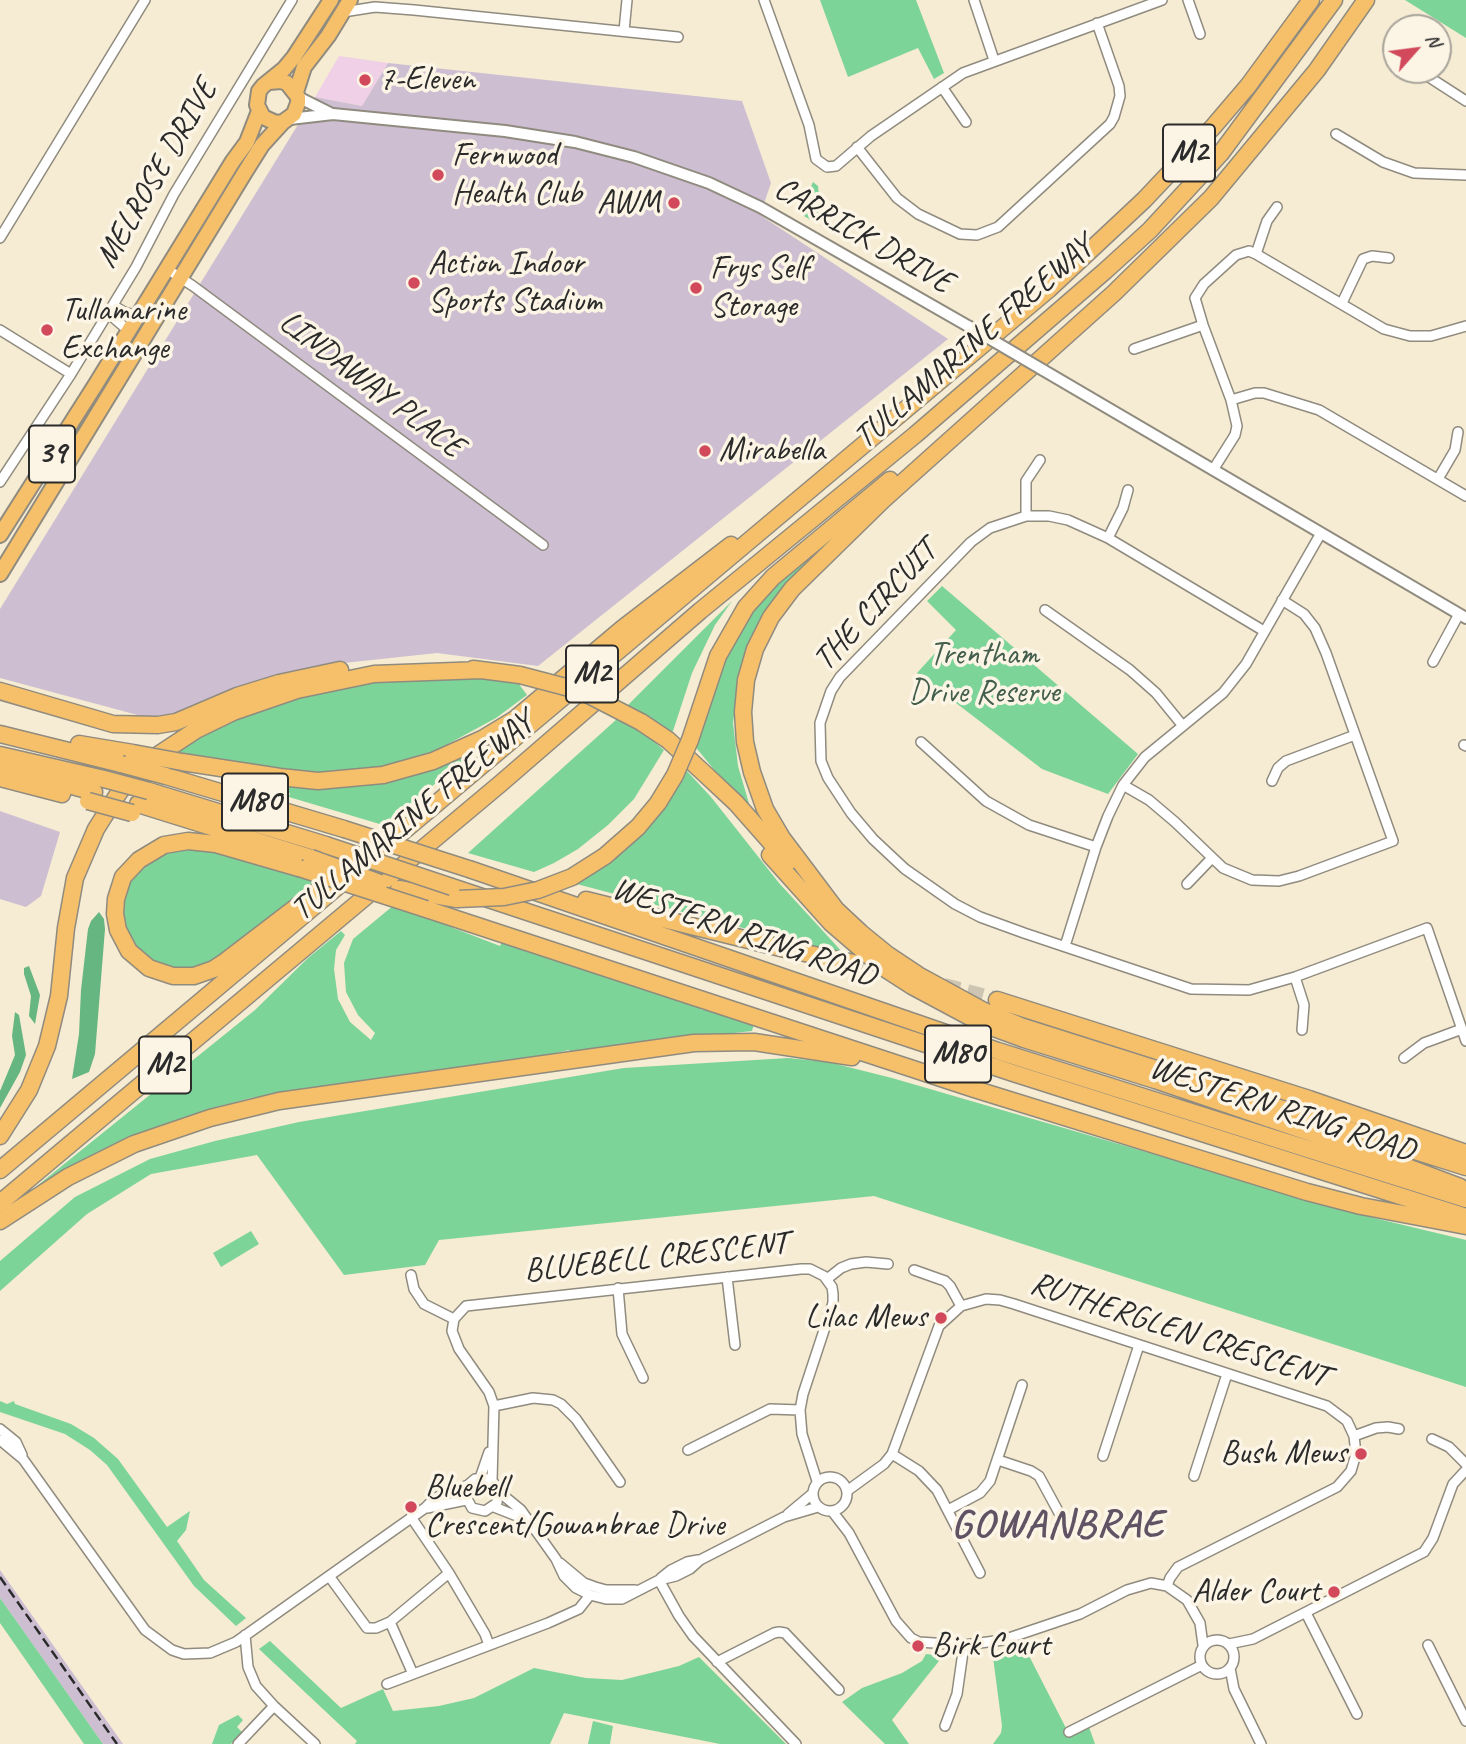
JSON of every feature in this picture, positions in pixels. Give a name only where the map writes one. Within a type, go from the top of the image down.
[{"type":"highway","name":"TULLAMARINE FREEWAY","points":[[0,1170],[1031,305],[1144,200],[1248,86],[1311,0]]},
{"type":"highway","name":"TULLAMARINE FREEWAY","points":[[0,1203],[500,783],[700,611],[915,435],[1150,230],[1221,153],[1334,0]]},
{"type":"highway","points":[[1221,153],[1306,54],[1346,0]]},
{"type":"highway","points":[[837,911],[782,838],[765,809],[745,742],[743,712],[746,680],[755,649],[771,617],[792,589],[883,500],[1114,293],[1211,198],[1317,70],[1366,0]]},
{"type":"highway","points":[[0,766],[95,791],[212,837],[399,889],[457,899],[503,897],[538,890],[572,877],[617,847],[638,827],[667,789],[690,740],[718,656],[735,623],[758,592],[1007,387]]},
{"type":"highway","points":[[7,736],[75,743],[127,759],[183,762],[303,780],[338,780],[400,771],[433,761],[467,747],[515,719],[643,612],[901,412]]},
{"type":"highway","points":[[0,691],[113,724],[158,725],[176,722],[237,696],[279,683],[329,671],[378,664],[433,664],[520,675],[581,691],[641,722],[675,746],[736,803],[813,888],[870,941],[918,975],[984,1011],[1023,1027],[1466,1167]]},
{"type":"highway","points":[[0,1136],[29,1090],[47,1046],[57,1005],[75,877],[96,829],[120,791],[135,775],[152,759],[196,730],[233,712],[296,690],[374,674],[482,670]]},
{"type":"highway","points":[[543,714],[410,815],[317,891],[214,969],[184,976],[155,971],[134,956],[118,930],[116,899],[124,877],[139,860],[164,845],[188,841],[206,842],[305,863],[426,909],[930,1074],[1307,1192],[1361,1206],[1466,1226]]},
{"type":"highway","name":"WESTERN RING ROAD","points":[[0,755],[95,791],[149,791],[326,845],[1025,1077],[1466,1217]]},
{"type":"highway","name":"WESTERN RING ROAD","points":[[127,759],[166,776],[472,870],[998,1051],[1466,1199]]},
{"type":"highway","points":[[705,774],[808,901],[858,946],[912,986],[983,1024],[1367,1152],[1466,1189]]},
{"type":"highway","points":[[0,778],[95,791]]},
{"type":"highway","points":[[472,870],[669,921],[854,963]]},
{"type":"highway","points":[[997,1000],[1309,1099],[1466,1153]]},
{"type":"highway","points":[[0,1221],[68,1177],[134,1144],[210,1118],[279,1101],[694,1043],[764,1044],[874,1060],[930,1074]]},
{"type":"main road","name":"MELROSE DRIVE","points":[[269,82],[294,57],[331,0]]},
{"type":"main road","name":"39","points":[[0,574],[262,145],[297,109],[297,95],[304,67],[347,6]]},
{"type":"main road","points":[[269,82],[287,83],[297,95]]},
{"type":"main road","name":"39","points":[[259,111],[257,98],[263,86],[269,82]]},
{"type":"main road","name":"MELROSE DRIVE","points":[[0,535],[247,142],[259,111]]},
{"type":"main road","points":[[259,111],[269,121],[286,120]]},
{"type":"main road","points":[[51,456],[66,465]]},
{"type":"street","points":[[0,237],[145,0]]},
{"type":"street","name":"MELROSE DRIVE","points":[[0,482],[71,374],[174,194],[292,0]]},
{"type":"street","points":[[624,31],[627,0]]},
{"type":"street","points":[[764,0],[809,125],[816,159],[827,167],[836,166],[857,147],[963,73],[1162,0]]},
{"type":"street","points":[[974,0],[995,60]]},
{"type":"street","points":[[1188,0],[1200,34]]},
{"type":"street","points":[[347,6],[371,4],[678,37]]},
{"type":"street","points":[[857,147],[897,198],[918,214],[960,234],[977,235],[998,227],[1110,124],[1114,117],[1120,96],[1119,86],[1097,23]]},
{"type":"street","points":[[1440,84],[1466,101]]},
{"type":"street","points":[[943,87],[966,122]]},
{"type":"street","name":"CARRICK DRIVE","points":[[297,95],[333,114]]},
{"type":"street","name":"CARRICK DRIVE","points":[[286,120],[333,114],[535,135],[614,151],[723,189],[782,218],[1462,616]]},
{"type":"street","points":[[1336,134],[1383,162],[1414,173],[1466,175]]},
{"type":"street","points":[[1256,254],[1267,221],[1276,207]]},
{"type":"street","points":[[1213,470],[1235,435],[1237,426],[1231,400],[1195,298],[1198,290],[1237,255],[1249,251],[1256,254],[1384,329],[1410,336],[1431,336],[1466,326]]},
{"type":"street","points":[[1342,303],[1363,259],[1372,256],[1389,258]]},
{"type":"street","name":"LINDAWAY PLACE","points":[[167,269],[543,545]]},
{"type":"street","points":[[110,309],[138,316]]},
{"type":"street","points":[[110,309],[129,331]]},
{"type":"street","points":[[1134,349],[1203,325]]},
{"type":"street","points":[[0,330],[71,374]]},
{"type":"street","points":[[1231,400],[1264,393],[1319,410],[1466,496]]},
{"type":"street","points":[[1438,479],[1455,450],[1458,432]]},
{"type":"street","points":[[1026,516],[1026,481],[1040,460]]},
{"type":"street","points":[[1108,538],[1123,508],[1128,490]]},
{"type":"street","name":"THE CIRCUIT","points":[[1264,631],[1108,538],[1068,520],[1049,516],[1026,516],[990,528],[971,542],[840,677],[820,723],[821,761],[828,778],[851,813],[880,847],[938,894],[980,917],[1191,989],[1249,990],[1295,977],[1427,928],[1462,1029]]},
{"type":"street","points":[[1065,946],[1096,847],[1123,785],[1145,757],[1223,693],[1246,664],[1321,533]]},
{"type":"street","points":[[1123,785],[1149,800],[1211,859],[1240,877],[1279,881],[1393,841],[1315,628],[1304,614],[1282,600]]},
{"type":"street","points":[[1045,610],[1130,670],[1156,693],[1183,726]]},
{"type":"street","points":[[1433,662],[1462,616]]},
{"type":"street","points":[[1272,780],[1278,768],[1286,761],[1355,735]]},
{"type":"street","points":[[921,742],[986,801],[1029,825],[1096,847]]},
{"type":"street","points":[[1187,884],[1211,859]]},
{"type":"street","points":[[1295,977],[1304,1005],[1302,1030]]},
{"type":"street","points":[[1404,1058],[1424,1043],[1462,1029],[1466,1041]]},
{"type":"street","points":[[827,1279],[851,1264],[888,1264]]},
{"type":"street","name":"BLUEBELL CRESCENT","points":[[454,1319],[466,1306],[474,1303],[810,1269],[818,1272],[832,1287],[833,1303],[800,1410],[802,1434],[817,1481]]},
{"type":"street","points":[[845,1486],[866,1477],[884,1464],[892,1454],[900,1438],[933,1338],[943,1320],[961,1306],[945,1281],[914,1270]]},
{"type":"street","points":[[411,1276],[414,1289],[424,1304],[454,1319],[454,1340],[489,1392],[494,1406],[492,1481],[499,1492],[521,1510],[556,1559],[573,1575],[606,1590],[638,1590]]},
{"type":"street","points":[[727,1277],[735,1345]]},
{"type":"street","points":[[618,1288],[622,1334],[643,1378]]},
{"type":"street","name":"RUTHERGLEN CRESCENT","points":[[961,1306],[974,1301],[1000,1300],[1327,1406],[1347,1421],[1354,1436]]},
{"type":"street","points":[[1103,1456],[1139,1345]]},
{"type":"street","points":[[1194,1476],[1227,1374]]},
{"type":"street","points":[[948,1510],[986,1488],[1022,1385]]},
{"type":"street","points":[[494,1406],[533,1398],[553,1400],[561,1404],[576,1419],[620,1482]]},
{"type":"street","points":[[688,1450],[770,1409],[800,1410]]},
{"type":"street","points":[[1167,1586],[1178,1567],[1337,1487],[1351,1471],[1354,1462],[1354,1436],[1376,1428],[1399,1429]]},
{"type":"street","points":[[0,1429],[17,1444],[28,1466]]},
{"type":"street","points":[[1432,1439],[1449,1447],[1466,1464]]},
{"type":"street","points":[[0,1440],[28,1466],[145,1630],[172,1650],[200,1655],[223,1649],[330,1576],[435,1498],[480,1478],[491,1447]]},
{"type":"street","name":"BLUEBELL CRESCENT","points":[[808,1450],[828,1476]]},
{"type":"street","points":[[892,1454],[930,1481],[980,1573]]},
{"type":"street","points":[[998,1460],[1039,1476],[1064,1522]]},
{"type":"street","points":[[556,1559],[564,1576],[576,1588],[606,1599],[622,1599],[659,1580],[690,1569],[700,1560],[784,1517],[818,1507],[832,1511],[849,1533],[896,1621],[919,1642],[987,1644],[1080,1614],[1138,1586],[1151,1583],[1167,1586],[1187,1600],[1200,1623],[1216,1639],[1229,1644],[1253,1639],[1424,1552],[1433,1538],[1453,1484],[1466,1470]]},
{"type":"street","points":[[784,1517],[812,1494],[817,1481],[828,1476],[836,1478],[845,1486]]},
{"type":"street","points":[[480,1478],[492,1481]]},
{"type":"street","points":[[466,1500],[468,1485]]},
{"type":"street","points":[[845,1486],[843,1505],[849,1533]]},
{"type":"street","points":[[494,1507],[499,1492]]},
{"type":"street","points":[[812,1494],[818,1507]]},
{"type":"street","points":[[466,1500],[476,1510],[485,1511],[494,1507],[528,1521]]},
{"type":"street","points":[[425,1508],[466,1500]]},
{"type":"street","points":[[832,1511],[843,1505]]},
{"type":"street","points":[[411,1517],[449,1573],[489,1645]]},
{"type":"street","points":[[330,1576],[367,1628],[376,1628],[390,1622],[449,1573]]},
{"type":"street","points":[[659,1580],[687,1628],[796,1744]]},
{"type":"street","points":[[387,1684],[519,1635],[579,1609],[590,1595]]},
{"type":"street","points":[[1306,1613],[1357,1714]]},
{"type":"street","points":[[390,1622],[413,1674]]},
{"type":"street","points":[[1200,1623],[1203,1645],[1199,1655],[1202,1665],[1209,1672],[1220,1674],[1234,1689]]},
{"type":"street","points":[[718,1662],[774,1633],[785,1633],[839,1690]]},
{"type":"street","points":[[245,1635],[250,1674],[260,1690],[315,1744]]},
{"type":"street","points":[[1203,1645],[1216,1639]]},
{"type":"street","points":[[1253,1639],[1234,1657],[1230,1668],[1234,1689],[1261,1744]]},
{"type":"street","points":[[1229,1644],[1234,1657]]},
{"type":"street","points":[[945,1726],[957,1694],[964,1645]]},
{"type":"street","points":[[1428,1645],[1466,1721]]},
{"type":"street","points":[[1069,1732],[1202,1665]]},
{"type":"street","points":[[1220,1674],[1230,1668]]},
{"type":"street","points":[[238,1744],[274,1706]]},
{"type":"shaded area","name":"7-Eleven","points":[[339,56],[388,63],[362,106],[315,97]]},
{"type":"shaded area","points":[[388,63],[742,101],[771,183],[760,215],[948,339],[538,666],[437,653],[316,666],[232,693],[160,721],[0,678],[0,609],[315,97],[362,106]]},
{"type":"shaded area","points":[[0,811],[60,832],[41,896],[26,907],[0,899]]},
{"type":"shaded area","points":[[0,1570],[123,1744],[103,1744],[0,1598]]},
{"type":"green space","points":[[820,0],[916,0],[944,73],[934,79],[918,48],[848,77]]},
{"type":"green space","points":[[1405,0],[1466,0],[1466,38],[1452,29],[1452,14],[1427,14]]},
{"type":"green space","points":[[813,182],[818,186],[819,196],[824,204],[814,222],[799,213]]},
{"type":"green space","points":[[822,546],[825,550],[787,585],[758,625],[739,678],[733,723],[738,766],[753,817],[693,744],[722,664],[744,620],[796,566]]},
{"type":"green space","name":"Trentham Drive Reserve","points":[[942,586],[1138,754],[1108,794],[1042,769],[917,673],[956,630],[927,601]]},
{"type":"green space","points":[[732,601],[715,625],[692,673],[672,734],[628,705]]},
{"type":"green space","points":[[454,675],[510,681],[519,684],[527,695],[496,718],[437,750],[402,762],[357,771],[309,775],[261,771],[176,751],[246,714],[303,695],[383,679]]},
{"type":"green space","points":[[617,719],[641,731],[664,750],[634,799],[608,825],[578,849],[534,872],[468,853]]},
{"type":"green space","points":[[484,745],[383,825],[289,797],[290,793],[281,790],[279,794],[261,788],[263,782],[338,787],[385,781]]},
{"type":"green space","points":[[685,769],[711,797],[779,883],[845,955],[573,883]]},
{"type":"green space","points":[[180,850],[218,851],[294,872],[315,883],[216,959],[197,967],[165,970],[131,946],[123,920],[123,900],[131,880],[148,861],[161,854]]},
{"type":"green space","points":[[394,905],[500,946],[503,940],[701,1006],[701,1010],[707,1007],[754,1024],[752,1031],[644,1043],[571,1055],[569,1050],[527,1060],[251,1098],[209,1109],[147,1131],[32,1190],[255,1010],[308,958],[341,931],[345,935],[336,950],[334,969],[338,999],[350,1022],[371,1040],[375,1033],[358,1015],[346,992],[344,963],[353,939]]},
{"type":"green space","points":[[99,912],[104,919],[105,929],[95,1054],[89,1072],[72,1079],[79,1034],[88,929]]},
{"type":"green space","points":[[29,966],[40,995],[35,1024],[29,1016],[31,996],[24,974],[24,968]]},
{"type":"green space","points":[[15,1012],[19,1015],[26,1055],[20,1072],[0,1108],[0,1091],[15,1055],[12,1036]]},
{"type":"green space","points":[[788,1058],[828,1062],[892,1078],[1370,1217],[1466,1240],[1466,1387],[874,1196],[439,1240],[425,1265],[344,1275],[257,1155],[151,1174],[87,1214],[0,1291],[0,1261],[75,1197],[150,1159],[299,1122],[624,1068]]},
{"type":"green space","points":[[251,1231],[259,1244],[221,1267],[213,1253]]},
{"type":"green space","points":[[0,1401],[7,1404],[14,1401],[15,1404],[71,1424],[94,1438],[118,1459],[167,1527],[190,1511],[186,1530],[177,1541],[204,1580],[246,1618],[236,1626],[194,1586],[107,1465],[90,1450],[65,1434],[0,1412]]},
{"type":"green space","points":[[0,1598],[103,1744],[84,1744],[0,1623]]},
{"type":"green space","points":[[270,1641],[341,1708],[383,1689],[393,1711],[439,1706],[474,1698],[534,1668],[586,1678],[622,1680],[679,1666],[699,1657],[786,1744],[720,1744],[564,1713],[550,1744],[355,1744],[357,1741],[259,1649]]},
{"type":"green space","points":[[1025,1648],[1068,1732],[1089,1727],[1095,1744],[993,1744],[1001,1733],[1002,1726],[993,1657]]},
{"type":"green space","points":[[926,1654],[943,1656],[892,1720],[909,1744],[885,1744],[842,1702],[862,1688],[902,1673],[922,1661]]},
{"type":"green space","points":[[238,1715],[243,1720],[237,1727],[242,1732],[231,1744],[212,1744],[219,1725]]},
{"type":"green space","points":[[593,1721],[613,1726],[610,1744],[588,1744]]},
{"type":"tunnel","points":[[944,986],[997,1000]]},
{"type":"railway","points":[[0,1577],[117,1744]]},
{"type":"place","name":"7-Eleven","points":[[365,80]]},
{"type":"place","name":"Fernwood Health Club","points":[[438,175]]},
{"type":"place","name":"AWM","points":[[674,203]]},
{"type":"place","name":"Action Indoor Sports Stadium","points":[[414,283]]},
{"type":"place","name":"Frys Self Storage","points":[[696,288]]},
{"type":"place","name":"Tullamarine Exchange","points":[[47,330]]},
{"type":"place","name":"Mirabella","points":[[705,451]]},
{"type":"place","name":"Lilac Mews","points":[[941,1318]]},
{"type":"place","name":"Bush Mews","points":[[1361,1454]]},
{"type":"place","name":"Bluebell Crescent/Gowanbrae Drive","points":[[411,1507]]},
{"type":"place","name":"Alder Court","points":[[1334,1592]]},
{"type":"place","name":"Birk Court","points":[[918,1646]]},
{"type":"district","name":"GOWANBRAE","points":[[1058,1526]]}]
